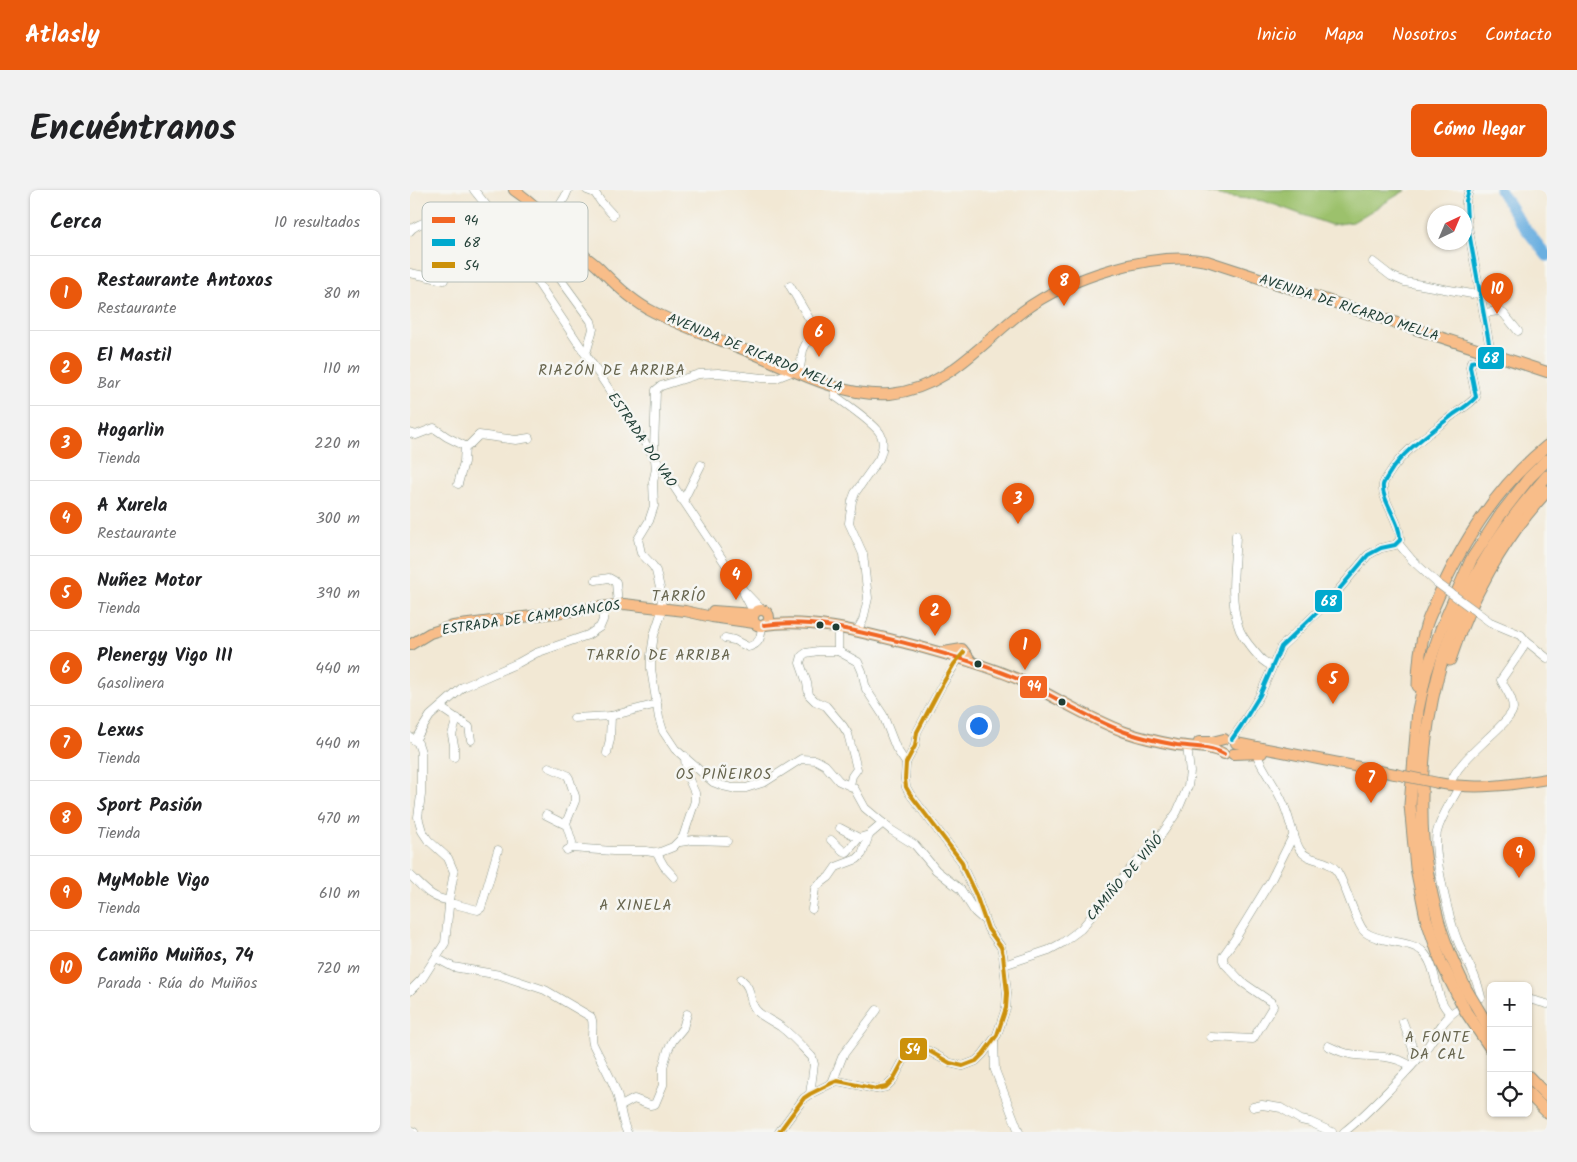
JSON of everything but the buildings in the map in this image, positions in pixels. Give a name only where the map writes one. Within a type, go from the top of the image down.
[{"type":"highway","points":[[1488,1027],[1441,962],[1426,918],[1416,868],[1410,805],[1418,710],[1418,665],[1426,625],[1450,570],[1477,525],[1513,478],[1547,446]]},
{"type":"highway","points":[[1418,710],[1426,673],[1441,629],[1471,560],[1501,514],[1547,460]]},
{"type":"highway","points":[[1487,1043],[1466,1012],[1436,913],[1426,863],[1422,815],[1427,735],[1437,680],[1449,635],[1476,576],[1491,548],[1511,519],[1547,476]]},
{"type":"highway","points":[[1427,735],[1432,727],[1442,683],[1454,646],[1473,603],[1512,535],[1547,492]]},
{"type":"highway","points":[[1532,1080],[1547,1096]]},
{"type":"highway","points":[[1532,1097],[1547,1112]]},
{"type":"main road","points":[[519,191],[534,202]]},
{"type":"main road","name":"AVENIDA DE RICARDO MELLA","points":[[519,191],[531,202]]},
{"type":"main road","name":"AVENIDA DE RICARDO MELLA","points":[[588,253],[598,266]]},
{"type":"main road","name":"AVENIDA DE RICARDO MELLA","points":[[588,257],[622,290],[649,309],[671,320],[836,387],[859,393],[875,394],[891,394],[918,388],[946,375],[1000,332],[1038,305],[1072,284],[1109,274]]},
{"type":"main road","name":"AVENIDA DE RICARDO MELLA","points":[[1038,305],[1136,263],[1186,258],[1207,261],[1547,372]]},
{"type":"main road","name":"ESTRADA DE CAMPOSANCOS","points":[[410,645],[430,633],[453,626],[618,605],[740,612],[798,623],[857,631],[940,653],[960,653]]},
{"type":"main road","name":"ESTRADA DE CAMPOSANCOS","points":[[685,610],[712,617],[758,616]]},
{"type":"main road","points":[[960,653],[973,663],[1020,680],[1113,728],[1137,736],[1187,746],[1217,749],[1228,754],[1293,754]]},
{"type":"main road","points":[[1160,741],[1187,743],[1231,740],[1454,786],[1501,786],[1547,779]]},
{"type":"main road","points":[[1228,754],[1220,746],[1231,740]]},
{"type":"main road","points":[[1228,754],[1236,750],[1231,740]]},
{"type":"street","name":"ESTRADA DO VAO","points":[[474,190],[483,202]]},
{"type":"street","points":[[562,202],[568,190]]},
{"type":"street","points":[[587,190],[595,193],[613,215]]},
{"type":"street","points":[[1231,740],[1260,695],[1281,647],[1286,641],[1331,599],[1368,555],[1381,548],[1395,546],[1398,543],[1401,535],[1383,485],[1393,467],[1402,457],[1474,399],[1476,394],[1470,367],[1471,362],[1491,358],[1491,354],[1467,221],[1466,200],[1469,190]]},
{"type":"street","points":[[1373,262],[1391,276],[1405,282],[1472,294],[1480,292]]},
{"type":"street","name":"ESTRADA DO VAO","points":[[537,282],[743,590],[758,616]]},
{"type":"street","points":[[562,282],[590,321],[593,329],[588,350],[584,352]]},
{"type":"street","points":[[790,286],[814,328],[803,350],[797,372],[776,378],[718,373],[700,374],[662,386],[655,392],[654,458],[656,469],[653,482],[654,506],[649,522],[638,539],[641,553],[656,571],[662,596],[662,607],[654,635],[651,655],[657,704],[663,730],[669,741],[704,776],[723,786],[744,788],[754,786],[765,782],[801,759],[816,760],[824,765],[839,781],[850,785],[859,796],[865,808],[882,823],[915,845],[936,870],[961,890],[975,912],[985,921]]},
{"type":"street","points":[[1484,313],[1499,311],[1504,314],[1518,331]]},
{"type":"street","points":[[836,387],[836,396],[877,428],[882,438],[881,454],[855,493],[852,501],[850,529],[859,543],[863,554],[868,598],[863,620],[857,631]]},
{"type":"street","points":[[410,434],[416,435],[434,428],[446,437],[465,446],[468,446],[479,435],[512,440],[529,438]]},
{"type":"street","points":[[458,484],[464,462],[465,446]]},
{"type":"street","points":[[681,499],[685,496],[701,465]]},
{"type":"street","points":[[1236,535],[1234,599],[1237,624],[1252,649],[1265,663],[1272,666]]},
{"type":"street","points":[[1398,543],[1412,560],[1436,583],[1490,622],[1517,633],[1547,658]]},
{"type":"street","points":[[596,580],[609,578],[616,582],[618,605]]},
{"type":"street","name":"ESTRADA DO VAO","points":[[743,590],[758,616]]},
{"type":"street","points":[[410,991],[422,979],[442,950],[446,938],[449,902],[454,876],[453,868],[448,858],[425,836],[419,824],[418,808],[422,790],[421,752],[418,743],[412,738],[430,716],[463,687],[536,653],[594,631],[602,625],[603,606]]},
{"type":"street","points":[[725,638],[748,647],[759,642],[758,616]]},
{"type":"street","points":[[838,628],[838,651]]},
{"type":"street","points":[[1487,994],[1480,997],[1477,979],[1452,925],[1436,846],[1437,832],[1454,786],[1452,778],[1469,756],[1499,728],[1512,712],[1513,708],[1509,694],[1501,680],[1526,641]]},
{"type":"street","points":[[850,785],[852,776],[857,769],[848,734],[826,706],[816,702],[809,695],[800,663],[802,656],[806,653],[838,651],[858,662],[866,689],[881,710],[896,748],[906,763]]},
{"type":"street","points":[[960,653],[917,732],[915,746],[906,763],[905,779],[906,787],[910,794],[959,856],[988,929],[1001,947],[1007,1000],[994,1041],[995,1070],[1019,1132]]},
{"type":"street","points":[[574,718],[612,716],[657,704]]},
{"type":"street","points":[[441,708],[444,712],[457,718],[469,728],[471,740]]},
{"type":"street","points":[[607,754],[612,716]]},
{"type":"street","points":[[454,757],[452,735],[457,718]]},
{"type":"street","name":"CAMIÑO DE VIÑÓ","points":[[1004,966],[1049,950],[1081,929],[1131,868],[1157,841],[1177,812],[1188,786],[1190,772],[1187,746]]},
{"type":"street","points":[[1257,755],[1284,804],[1294,834],[1303,853],[1330,864],[1337,871],[1364,931],[1423,952],[1428,960],[1443,1004],[1454,1011],[1437,1030],[1424,1052],[1367,1113],[1344,1132]]},
{"type":"street","points":[[680,842],[695,801],[696,793],[686,772],[685,756]]},
{"type":"street","points":[[549,767],[567,775],[575,796],[566,825],[572,842],[569,849],[656,852],[680,842],[693,840],[727,841]]},
{"type":"street","points":[[546,815],[566,825]]},
{"type":"street","points":[[831,840],[844,852],[849,850],[859,838],[869,835],[882,823]]},
{"type":"street","points":[[840,828],[859,838]]},
{"type":"street","points":[[1211,1037],[1253,1039],[1273,1006],[1271,1002],[1242,982],[1223,960],[1280,863],[1294,834]]},
{"type":"street","points":[[812,909],[815,889],[829,877],[836,867],[857,859],[862,854],[869,835]]},
{"type":"street","points":[[410,876],[434,897],[478,910],[481,908],[498,850]]},
{"type":"street","points":[[656,852],[664,866],[674,877]]},
{"type":"street","points":[[436,958],[453,967],[500,975],[545,990],[591,1017],[593,1023],[591,1038],[612,1080],[621,1106],[622,1121],[627,1132]]},
{"type":"street","points":[[741,979],[748,987],[755,1008],[781,1027],[812,1057],[814,1064],[810,1094]]},
{"type":"street","points":[[1532,1000],[1547,1004]]},
{"type":"street","points":[[832,1083],[843,1055],[877,1010]]},
{"type":"street","points":[[621,1106],[634,1099],[650,1105],[655,1104],[663,1085],[663,1067],[668,1050],[682,1028],[688,1014]]},
{"type":"street","points":[[1403,1022],[1413,1049],[1413,1064]]},
{"type":"street","points":[[780,1132],[797,1106],[810,1094],[832,1083],[837,1081],[881,1089],[889,1084],[906,1056],[915,1048],[928,1051],[950,1064],[963,1066],[976,1061],[994,1041]]},
{"type":"street","points":[[1328,1046],[1352,1054],[1375,1055],[1413,1064]]},
{"type":"street","points":[[1253,1107],[1262,1105],[1280,1108],[1301,1120],[1332,1132]]},
{"type":"street","points":[[410,1130],[414,1132]]},
{"type":"green space","points":[[1194,190],[1406,190],[1353,222],[1331,225],[1264,201]]},
{"type":"waterway","points":[[1500,190],[1518,219],[1547,256]]},
{"type":"transit line","name":"68","points":[[1232,739],[1260,695],[1281,647],[1331,599],[1368,555],[1381,548],[1395,545],[1400,540],[1397,526],[1383,491],[1384,482],[1395,465],[1419,441],[1476,397],[1470,367],[1471,362],[1491,358],[1491,354],[1467,221],[1466,201],[1469,190]]},
{"type":"transit line","name":"94","points":[[764,625],[783,623],[820,625],[895,640],[981,665],[1020,680],[1098,721],[1125,732],[1164,743],[1207,748],[1224,754]]},
{"type":"transit line","name":"54","points":[[779,1132],[804,1098],[832,1083],[837,1081],[876,1089],[886,1087],[893,1080],[906,1056],[915,1048],[929,1051],[950,1063],[963,1066],[976,1061],[997,1035],[1006,1008],[1007,993],[1001,947],[988,929],[962,862],[910,794],[906,787],[905,779],[906,763],[915,746],[917,732],[954,664],[964,652]]},
{"type":"place","name":"Sport Pasión","points":[[1064,306]]},
{"type":"place","name":"Camiño Muiños, 74","points":[[1497,314]]},
{"type":"place","name":"Plenergy Vigo III","points":[[819,357]]},
{"type":"place","name":"Hogarlin","points":[[1018,524]]},
{"type":"place","name":"A Xurela","points":[[736,600]]},
{"type":"place","name":"El Mastil","points":[[935,636]]},
{"type":"place","name":"Restaurante Antoxos","points":[[1025,670]]},
{"type":"place","name":"Nuñez Motor","points":[[1333,704]]},
{"type":"place","name":"Lexus","points":[[1371,803]]},
{"type":"place","name":"MyMoble Vigo","points":[[1519,878]]},
{"type":"district","name":"RIAZÓN DE ARRIBA","points":[[612,371]]},
{"type":"district","name":"TARRÍO","points":[[679,597]]},
{"type":"district","name":"TARRÍO DE ARRIBA","points":[[659,656]]},
{"type":"district","name":"OS PIÑEIROS","points":[[724,775]]},
{"type":"district","name":"A XINELA","points":[[636,906]]},
{"type":"district","name":"A FONTE DA CAL","points":[[1438,1046]]}]
